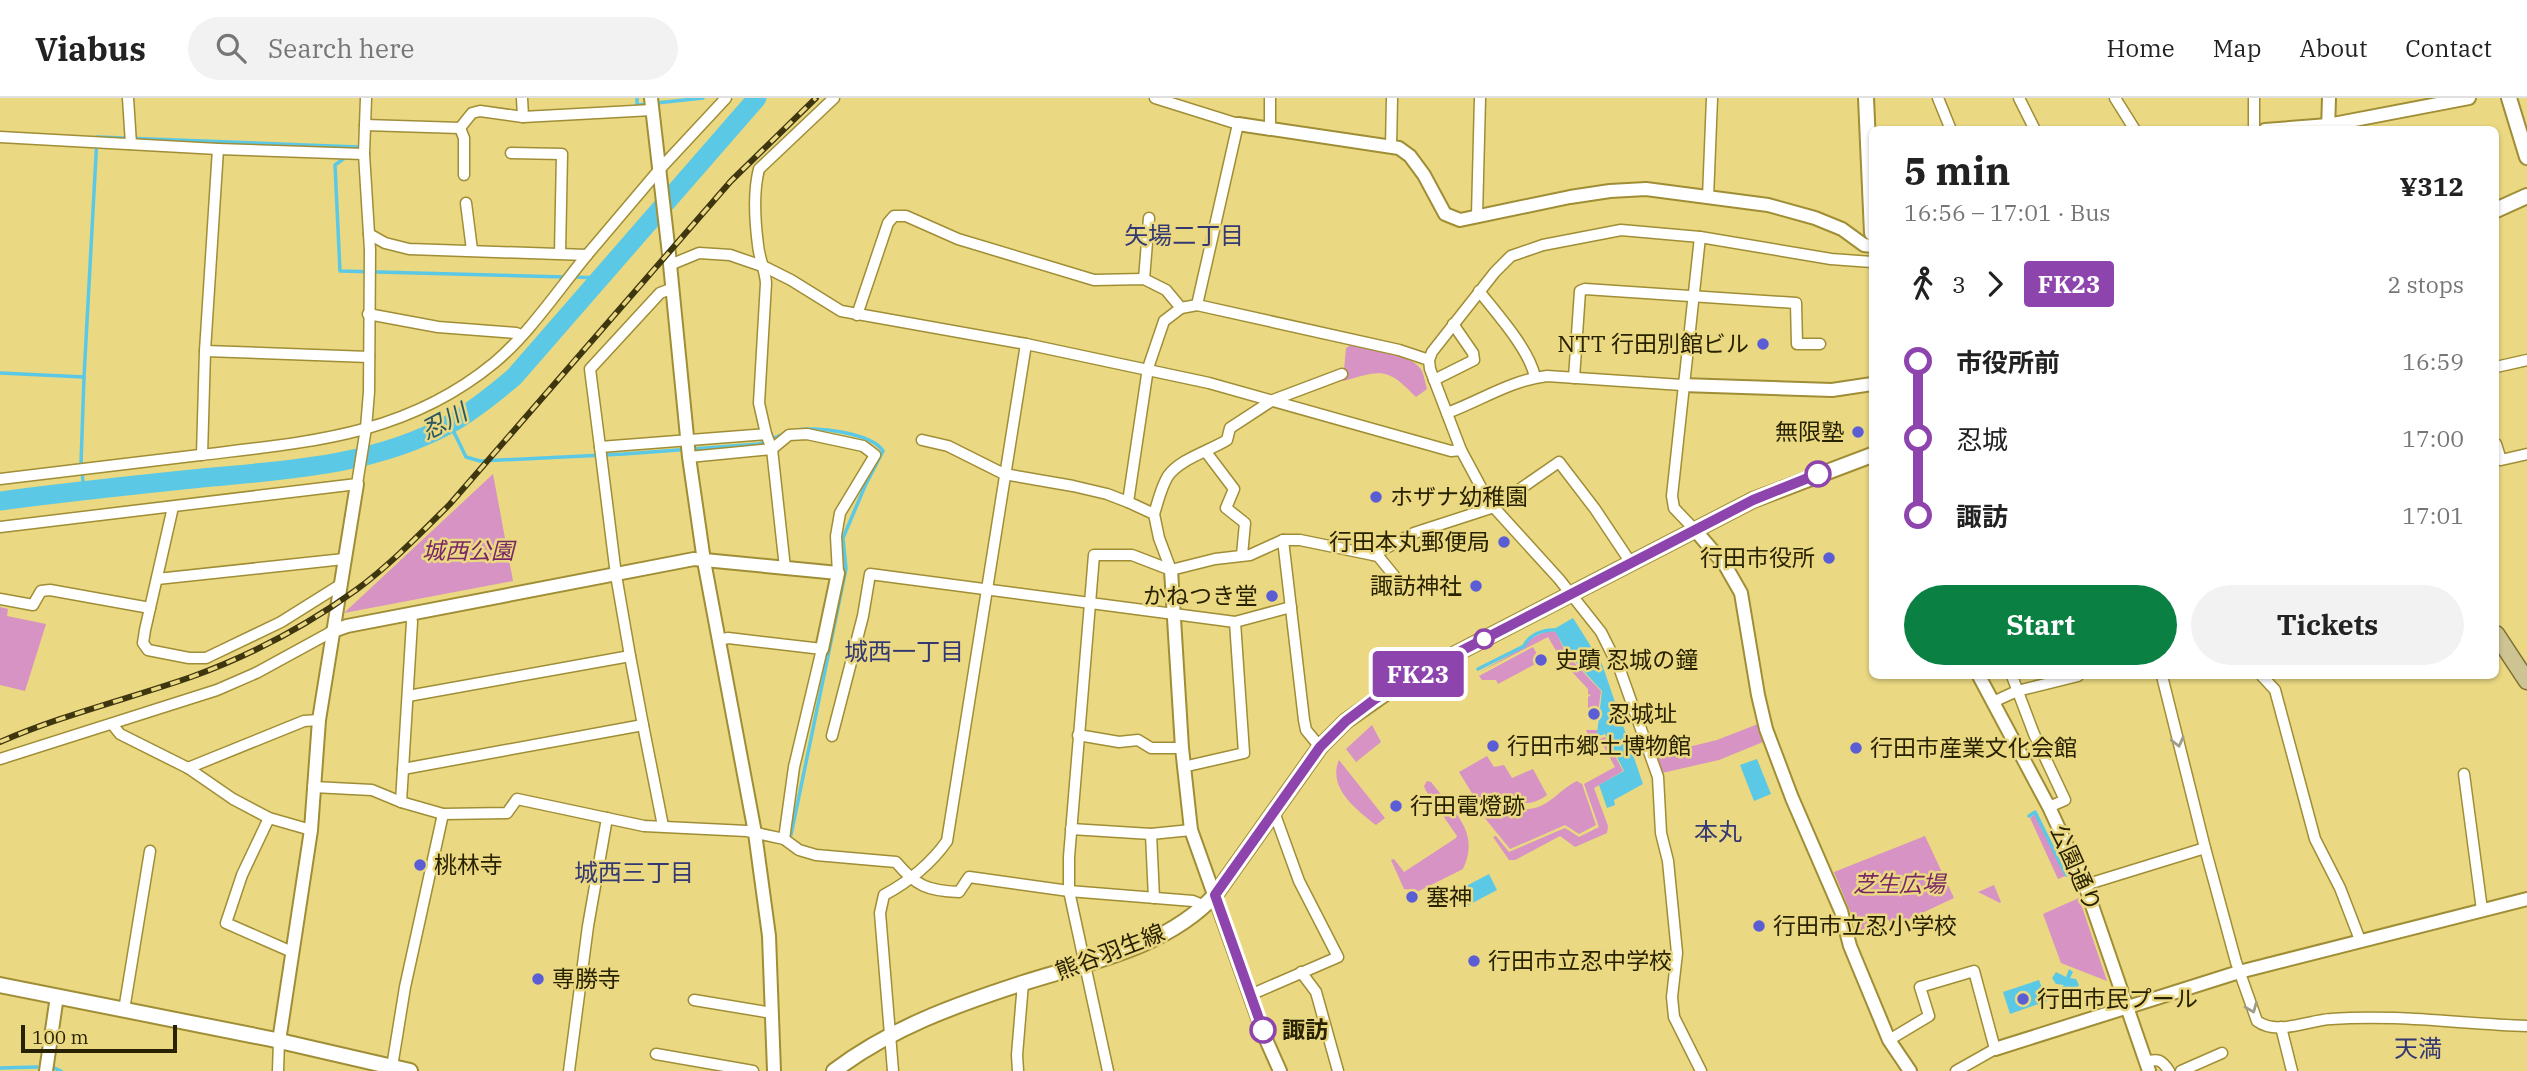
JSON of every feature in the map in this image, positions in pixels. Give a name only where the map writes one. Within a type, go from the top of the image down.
[{"type":"main road","points":[[1866,98],[1869,166]]},
{"type":"main road","points":[[2509,98],[2527,157]]},
{"type":"main road","points":[[2499,209],[2527,196]]},
{"type":"main road","name":"熊谷羽生線","points":[[834,1071],[890,1034],[928,1016],[1023,983],[1086,965],[1153,940],[1210,901],[1320,747],[1346,721],[1403,681],[1774,491],[1869,456]]},
{"type":"main road","points":[[2500,650],[2524,671]]},
{"type":"main road","points":[[0,985],[279,1041],[410,1071]]},
{"type":"street","points":[[128,98],[131,144]]},
{"type":"street","points":[[278,1071],[279,1041],[311,830],[319,720],[366,431],[369,234],[364,154],[366,98]]},
{"type":"street","points":[[522,98],[523,117]]},
{"type":"street","points":[[0,480],[323,440],[366,431],[420,411],[457,390],[495,362],[726,98]]},
{"type":"street","points":[[785,568],[772,449],[759,403],[765,267],[758,248],[755,182],[759,169],[834,98]]},
{"type":"street","points":[[1155,98],[1238,124],[1399,148],[1410,156],[1436,193],[1445,214],[1460,220],[1610,191],[1646,189],[1768,205],[1815,218],[1842,229],[1869,246]]},
{"type":"street","points":[[1270,98],[1270,130]]},
{"type":"street","points":[[1391,147],[1392,98]]},
{"type":"street","points":[[1476,216],[1480,98]]},
{"type":"street","points":[[1708,198],[1712,98]]},
{"type":"street","points":[[1938,98],[1949,126]]},
{"type":"street","points":[[2019,98],[2033,126]]},
{"type":"street","points":[[2115,98],[2132,126]]},
{"type":"street","points":[[2254,98],[2255,126]]},
{"type":"street","points":[[2328,126],[2329,98]]},
{"type":"street","points":[[2333,126],[2469,98]]},
{"type":"street","points":[[460,128],[472,113],[480,111],[523,117],[652,104],[689,457],[704,561],[755,833],[769,936],[774,1071]]},
{"type":"street","points":[[1197,305],[1238,124]]},
{"type":"street","points":[[365,125],[460,128]]},
{"type":"street","points":[[460,128],[464,138],[464,175]]},
{"type":"street","points":[[0,137],[364,154]]},
{"type":"street","points":[[202,455],[205,351],[218,149]]},
{"type":"street","points":[[511,153],[562,154],[560,253]]},
{"type":"street","points":[[466,203],[472,250]]},
{"type":"street","points":[[857,315],[888,223],[894,216],[906,216],[958,239],[1094,280],[1144,279],[1166,290],[1181,308]]},
{"type":"street","points":[[1144,279],[1149,218]]},
{"type":"street","points":[[1701,1071],[1674,1017],[1672,998],[1677,953],[1668,861],[1661,833],[1658,777],[1620,670],[1601,632],[1494,507],[1461,450],[1429,360],[1479,291],[1511,257],[1543,246],[1621,230],[1700,237],[1831,259],[1869,262]]},
{"type":"street","points":[[369,234],[386,243],[409,249],[587,255]]},
{"type":"street","points":[[1700,237],[1682,385],[1672,502],[1674,508],[1725,565],[1741,593],[1766,729],[1841,911],[1850,946],[1889,1040],[1910,1071]]},
{"type":"street","points":[[670,265],[699,253],[730,255],[765,267],[791,280],[841,311],[1148,368],[1273,400],[1451,451],[1461,450]]},
{"type":"street","points":[[663,826],[629,656],[616,575],[590,369],[660,293],[673,288]]},
{"type":"street","points":[[1574,377],[1580,292],[1584,289],[1692,294],[1796,303],[1797,344],[1820,344]]},
{"type":"street","points":[[1479,291],[1506,325],[1532,367],[1535,377]]},
{"type":"street","points":[[1128,502],[1148,368],[1164,321],[1181,308],[1197,305],[1399,350],[1429,360]]},
{"type":"street","points":[[368,314],[438,327],[516,332],[521,335]]},
{"type":"street","points":[[1434,380],[1474,360],[1473,353],[1453,324]]},
{"type":"street","points":[[893,1071],[880,913],[884,895],[911,880],[936,858],[947,841],[1026,344]]},
{"type":"street","points":[[205,351],[369,357]]},
{"type":"street","points":[[2499,366],[2527,360]]},
{"type":"street","points":[[1280,1071],[1210,901],[1191,830],[1182,748],[1171,570],[1159,538],[1154,514],[1170,473],[1186,461],[1227,440],[1230,428],[1273,400],[1342,374]]},
{"type":"street","points":[[1447,413],[1522,380],[1535,377],[1832,390],[1869,384]]},
{"type":"street","points":[[600,447],[766,434]]},
{"type":"street","points":[[689,457],[772,449],[789,435],[807,434],[863,446],[875,455],[839,513],[836,536],[838,573],[794,767],[785,839]]},
{"type":"street","points":[[922,440],[948,446],[1004,474],[1107,494],[1154,514]]},
{"type":"street","points":[[1206,452],[1234,489],[1226,508],[1245,523],[1242,555]]},
{"type":"street","points":[[2499,454],[2501,460],[2527,454]]},
{"type":"street","points":[[1373,555],[1415,533],[1494,507],[1559,462],[1631,563]]},
{"type":"street","points":[[0,527],[357,484]]},
{"type":"street","points":[[173,507],[143,643],[148,650],[189,658],[206,657],[281,622],[340,585]]},
{"type":"street","points":[[1283,540],[1304,720],[1306,730],[1320,747]]},
{"type":"street","points":[[1108,1071],[1069,891],[1071,829],[1094,555],[1132,555],[1171,570],[1242,555],[1283,540],[1300,540],[1378,556],[1396,578]]},
{"type":"street","points":[[157,579],[344,559]]},
{"type":"street","points":[[0,759],[216,690],[256,673],[333,631],[694,559],[838,573]]},
{"type":"street","points":[[832,736],[863,616],[870,573],[1235,622],[1291,607]]},
{"type":"street","points":[[0,599],[33,605],[41,591],[50,590],[150,607]]},
{"type":"street","points":[[401,802],[412,622],[410,614]]},
{"type":"street","points":[[1184,767],[1244,752],[1235,622]]},
{"type":"street","points":[[719,640],[728,638],[821,649]]},
{"type":"street","points":[[408,696],[629,656]]},
{"type":"street","name":"公園通り","points":[[1981,679],[2049,807],[2085,885],[2147,1066]]},
{"type":"street","points":[[2013,679],[2065,800],[2049,807]]},
{"type":"street","points":[[1993,702],[2017,691],[2066,679]]},
{"type":"street","points":[[2163,679],[2239,972],[2257,1021],[2281,1027],[2329,1018],[2387,1018],[2527,1026]]},
{"type":"street","points":[[2265,679],[2275,690],[2315,839],[2340,888],[2360,940]]},
{"type":"street","points":[[188,768],[304,721],[319,720]]},
{"type":"street","points":[[112,724],[120,734],[188,768],[233,799],[269,818],[311,830]]},
{"type":"street","points":[[403,769],[643,725]]},
{"type":"street","points":[[1078,735],[1119,742],[1138,740],[1151,748],[1182,748]]},
{"type":"street","points":[[2464,774],[2482,910]]},
{"type":"street","points":[[313,787],[372,790],[443,814],[507,813],[517,799],[606,822],[734,829],[785,839],[799,850],[816,855],[896,863],[911,880],[934,891],[959,892],[969,877],[1069,891],[1210,901]]},
{"type":"street","points":[[1250,995],[1338,957],[1299,881],[1274,812]]},
{"type":"street","points":[[392,1067],[404,987],[443,814]]},
{"type":"street","points":[[269,818],[242,875],[226,923],[292,952]]},
{"type":"street","points":[[569,1071],[588,926],[606,822]]},
{"type":"street","points":[[1071,829],[1151,834],[1191,830]]},
{"type":"street","points":[[1151,834],[1154,898]]},
{"type":"street","points":[[2085,885],[2205,848]]},
{"type":"street","points":[[124,1010],[150,852]]},
{"type":"street","points":[[1956,1071],[1995,1049],[2239,972],[2527,899]]},
{"type":"street","points":[[1889,1040],[1928,1016],[1920,987],[1974,971],[1995,1049]]},
{"type":"street","points":[[1301,972],[1316,992],[1338,1071]]},
{"type":"street","points":[[1018,1071],[1023,983]]},
{"type":"street","points":[[46,1071],[57,996]]},
{"type":"street","points":[[694,1000],[772,1013]]},
{"type":"street","points":[[2281,1027],[2292,1071]]},
{"type":"street","points":[[2181,1071],[2222,1053]]},
{"type":"street","points":[[656,1054],[754,1071]]},
{"type":"street","points":[[2147,1066],[2157,1059],[2164,1062],[2168,1071]]},
{"type":"green space","points":[[1351,345],[1397,355],[1414,363],[1421,370],[1427,389],[1416,397],[1398,380],[1376,373],[1343,381],[1346,348]]},
{"type":"green space","name":"城西公園","points":[[493,474],[513,581],[344,613]]},
{"type":"green space","points":[[0,607],[8,609],[7,616],[46,624],[25,691],[0,685]]},
{"type":"green space","points":[[1547,631],[1556,632],[1566,654],[1601,691],[1598,712],[1588,711],[1588,697],[1591,695],[1588,694],[1588,689],[1562,661],[1548,637],[1478,673],[1524,647],[1528,640]]},
{"type":"green space","points":[[1533,647],[1541,661],[1498,684],[1496,680],[1482,680],[1479,676]]},
{"type":"green space","points":[[1758,724],[1763,742],[1719,760],[1662,773],[1656,755],[1717,740]]},
{"type":"green space","points":[[1372,725],[1381,742],[1356,762],[1346,749]]},
{"type":"green space","points":[[1586,730],[1597,730],[1599,739],[1605,737],[1623,771],[1594,788],[1608,826],[1607,833],[1575,847],[1560,836],[1515,860],[1509,860],[1493,837],[1496,836],[1509,852],[1565,828],[1579,837],[1599,827],[1584,784],[1615,767],[1603,745],[1594,748],[1594,741],[1591,741]]},
{"type":"green space","points":[[1487,756],[1494,767],[1504,765],[1512,778],[1533,769],[1547,795],[1530,803],[1498,800],[1478,803],[1459,772]]},
{"type":"green space","points":[[1339,760],[1385,818],[1376,825],[1353,805],[1340,789],[1336,770]]},
{"type":"green space","points":[[1427,781],[1431,782],[1462,822],[1469,844],[1468,856],[1463,869],[1419,891],[1404,889],[1391,860],[1394,859],[1404,872],[1457,836],[1426,791],[1424,786]]},
{"type":"green space","points":[[1577,781],[1582,784],[1596,825],[1579,834],[1565,825],[1510,849],[1484,817],[1501,805],[1536,808]]},
{"type":"green space","points":[[2035,814],[2065,876],[2058,879],[2030,818]]},
{"type":"green space","name":"芝生広場","points":[[1925,836],[1954,898],[1892,927],[1888,919],[1858,931],[1834,872]]},
{"type":"green space","points":[[1994,885],[2001,902],[2000,903],[1978,892]]},
{"type":"green space","points":[[2079,898],[2107,981],[2061,963],[2043,914]]},
{"type":"water","points":[[1573,618],[1602,664],[1643,784],[1614,800],[1615,805],[1607,808],[1599,785],[1624,771],[1605,734],[1597,734],[1602,691],[1567,653],[1554,629]]},
{"type":"water","points":[[1757,759],[1771,794],[1754,801],[1740,765]]},
{"type":"water","points":[[1489,874],[1497,890],[1463,908],[1455,892]]},
{"type":"water","points":[[2069,969],[2073,972],[2070,978],[2076,979],[2079,985],[2074,990],[2073,1001],[2065,1005],[2058,997],[2058,992],[2064,985],[2056,984],[2052,978],[2056,972],[2066,977]]},
{"type":"water","points":[[2039,980],[2047,1001],[2010,1014],[2003,992]]},
{"type":"waterway","points":[[637,98],[637,105],[703,98]]},
{"type":"waterway","name":"忍川","points":[[0,501],[329,464],[391,449],[450,424],[514,377],[757,98]]},
{"type":"waterway","points":[[84,490],[81,464],[84,377],[97,137],[358,147],[352,152]]},
{"type":"waterway","points":[[346,157],[335,165],[340,271],[566,277]]},
{"type":"waterway","points":[[573,277],[603,278]]},
{"type":"waterway","points":[[0,373],[84,377]]},
{"type":"waterway","points":[[450,424],[466,457],[480,461],[759,444],[786,433]]},
{"type":"waterway","points":[[791,835],[846,569],[843,538],[883,451],[867,439],[855,435],[814,429],[793,431]]},
{"type":"waterway","points":[[1478,669],[1524,646],[1537,634],[1555,630]]},
{"type":"waterway","points":[[2029,816],[2035,812],[2066,875]]},
{"type":"waterway","points":[[50,1066],[61,1071]]},
{"type":"waterway","points":[[0,1068],[37,1067]]},
{"type":"railway","points":[[0,742],[234,660],[297,628],[369,580],[450,504],[731,181],[816,98]]},
{"type":"bus line","name":"FK23","points":[[1263,1030],[1215,895],[1320,747],[1346,721],[1403,681],[1753,500],[1818,474]]},
{"type":"place","name":"NTT 行田別館ビル","points":[[1763,344]]},
{"type":"place","name":"無限塾","points":[[1858,432]]},
{"type":"place","name":"ホザナ幼稚園","points":[[1376,497]]},
{"type":"place","name":"行田本丸郵便局","points":[[1504,542]]},
{"type":"place","name":"行田市役所","points":[[1829,558]]},
{"type":"place","name":"諏訪神社","points":[[1476,586]]},
{"type":"place","name":"かねつき堂","points":[[1272,596]]},
{"type":"place","name":"史蹟 忍城の鐘","points":[[1541,660]]},
{"type":"place","name":"忍城址","points":[[1594,714]]},
{"type":"place","name":"行田市郷土博物館","points":[[1493,746]]},
{"type":"place","name":"行田市産業文化会館","points":[[1856,748]]},
{"type":"place","name":"行田電燈跡","points":[[1396,806]]},
{"type":"place","name":"桃林寺","points":[[420,865]]},
{"type":"place","name":"塞神","points":[[1412,897]]},
{"type":"place","name":"行田市立忍小学校","points":[[1759,926]]},
{"type":"place","name":"行田市立忍中学校","points":[[1474,961]]},
{"type":"place","name":"専勝寺","points":[[538,979]]},
{"type":"place","name":"行田市民プール","points":[[2023,999]]},
{"type":"place","name":"諏訪","points":[[1263,1030]]},
{"type":"district","name":"矢場二丁目","points":[[1184,236]]},
{"type":"district","name":"城西一丁目","points":[[904,652]]},
{"type":"district","name":"本丸","points":[[1718,832]]},
{"type":"district","name":"城西三丁目","points":[[634,873]]},
{"type":"district","name":"天満","points":[[2418,1049]]}]
